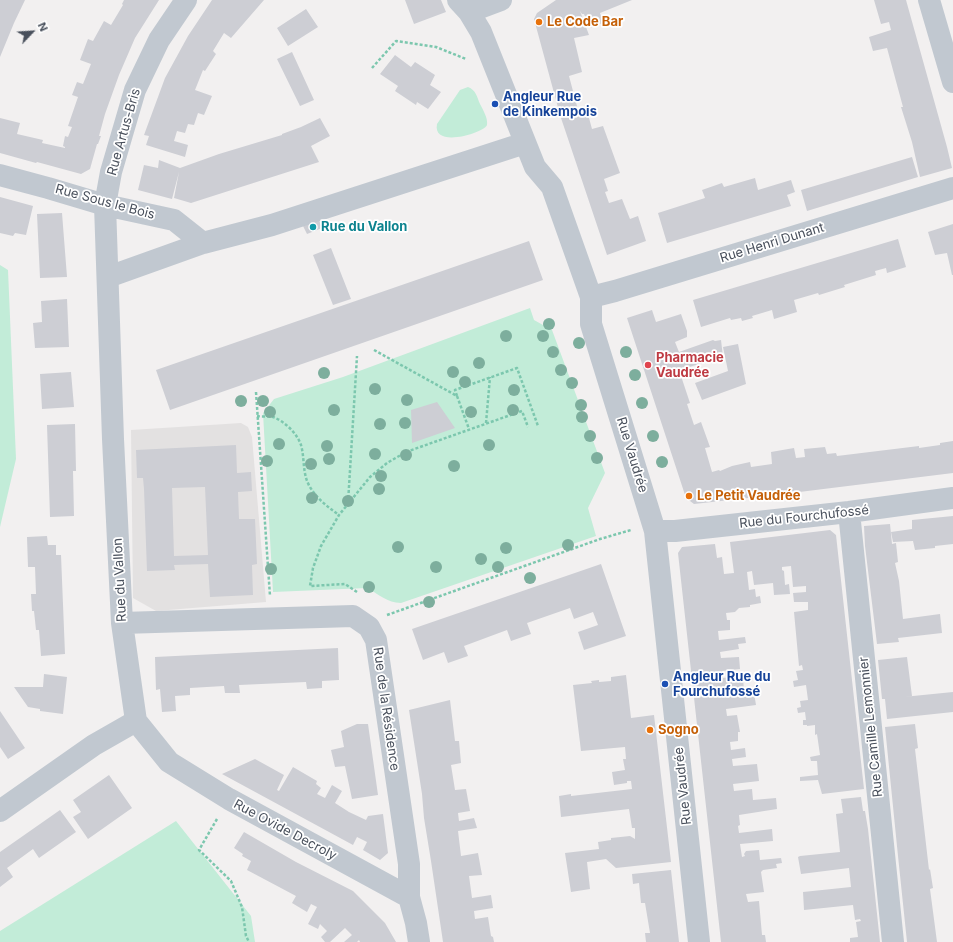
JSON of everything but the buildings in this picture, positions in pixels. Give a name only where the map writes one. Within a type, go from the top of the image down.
[{"type":"street","name":"Rue Artus-Bris","points":[[105,205],[111,172],[134,90],[159,40],[186,0]]},
{"type":"street","points":[[463,6],[501,0]]},
{"type":"street","points":[[929,0],[953,82]]},
{"type":"street","name":"Rue Vaudrée","points":[[463,6],[481,32],[535,167],[552,187],[591,297],[591,324],[654,528],[699,942]]},
{"type":"street","points":[[108,277],[203,243],[272,225],[525,144]]},
{"type":"street","name":"Rue Sous le Bois","points":[[0,175],[105,205],[174,220],[203,243]]},
{"type":"street","name":"Rue Henri Dunant","points":[[591,297],[616,291],[953,188]]},
{"type":"street","name":"Rue du Vallon","points":[[105,205],[113,439],[122,623],[136,721]]},
{"type":"street","name":"Rue du Fourchufossé","points":[[654,528],[849,512],[953,498]]},
{"type":"street","name":"Rue Camille Lemonnier","points":[[849,512],[893,942]]},
{"type":"street","points":[[122,623],[353,616],[369,627]]},
{"type":"street","name":"Rue de la Résidence","points":[[369,627],[376,640],[409,864],[409,897]]},
{"type":"street","points":[[0,811],[94,745],[136,721]]},
{"type":"street","name":"Rue Ovide Decroly","points":[[136,721],[169,762],[228,799],[409,897]]},
{"type":"street","points":[[409,897],[419,942]]},
{"type":"path","points":[[372,68],[396,41],[436,46],[498,73]]},
{"type":"path","points":[[374,350],[457,396]]},
{"type":"path","points":[[348,503],[357,356]]},
{"type":"path","points":[[469,429],[455,390],[517,368],[538,426]]},
{"type":"path","points":[[486,423],[490,378]]},
{"type":"path","points":[[256,392],[270,599]]},
{"type":"path","points":[[357,592],[345,584],[310,586],[313,568],[321,546],[339,515],[370,477],[387,463],[406,452],[522,411],[528,427]]},
{"type":"path","points":[[257,416],[273,417],[286,425],[296,435],[301,445],[304,474],[310,487],[323,503],[339,515]]},
{"type":"path","points":[[369,627],[385,615],[600,539],[636,528],[654,528]]},
{"type":"path","points":[[228,799],[199,850],[231,880],[242,907],[246,936],[249,942]]},
{"type":"shaded area","points":[[241,423],[248,427],[252,437],[266,602],[156,611],[133,598],[131,430]]},
{"type":"green space","points":[[468,87],[476,94],[486,117],[487,125],[477,132],[469,135],[459,137],[442,136],[438,132],[437,124],[460,90]]},
{"type":"green space","points":[[0,265],[8,270],[16,459],[0,527]]},
{"type":"green space","points":[[530,308],[534,320],[552,330],[605,473],[588,508],[596,536],[401,603],[391,602],[367,588],[273,592],[263,413],[274,399],[343,377]]},
{"type":"green space","points":[[176,821],[251,916],[255,942],[0,942],[0,931]]},
{"type":"place","name":"Le Code Bar","points":[[539,22]]},
{"type":"place","name":"Angleur Rue de Kinkempois","points":[[495,104]]},
{"type":"place","name":"Rue du Vallon","points":[[313,227]]},
{"type":"place","name":"Pharmacie Vaudrée","points":[[648,365]]},
{"type":"place","name":"Le Petit Vaudrée","points":[[689,496]]},
{"type":"place","name":"Angleur Rue du Fourchufossé","points":[[665,684]]},
{"type":"place","name":"Sogno","points":[[650,730]]}]
